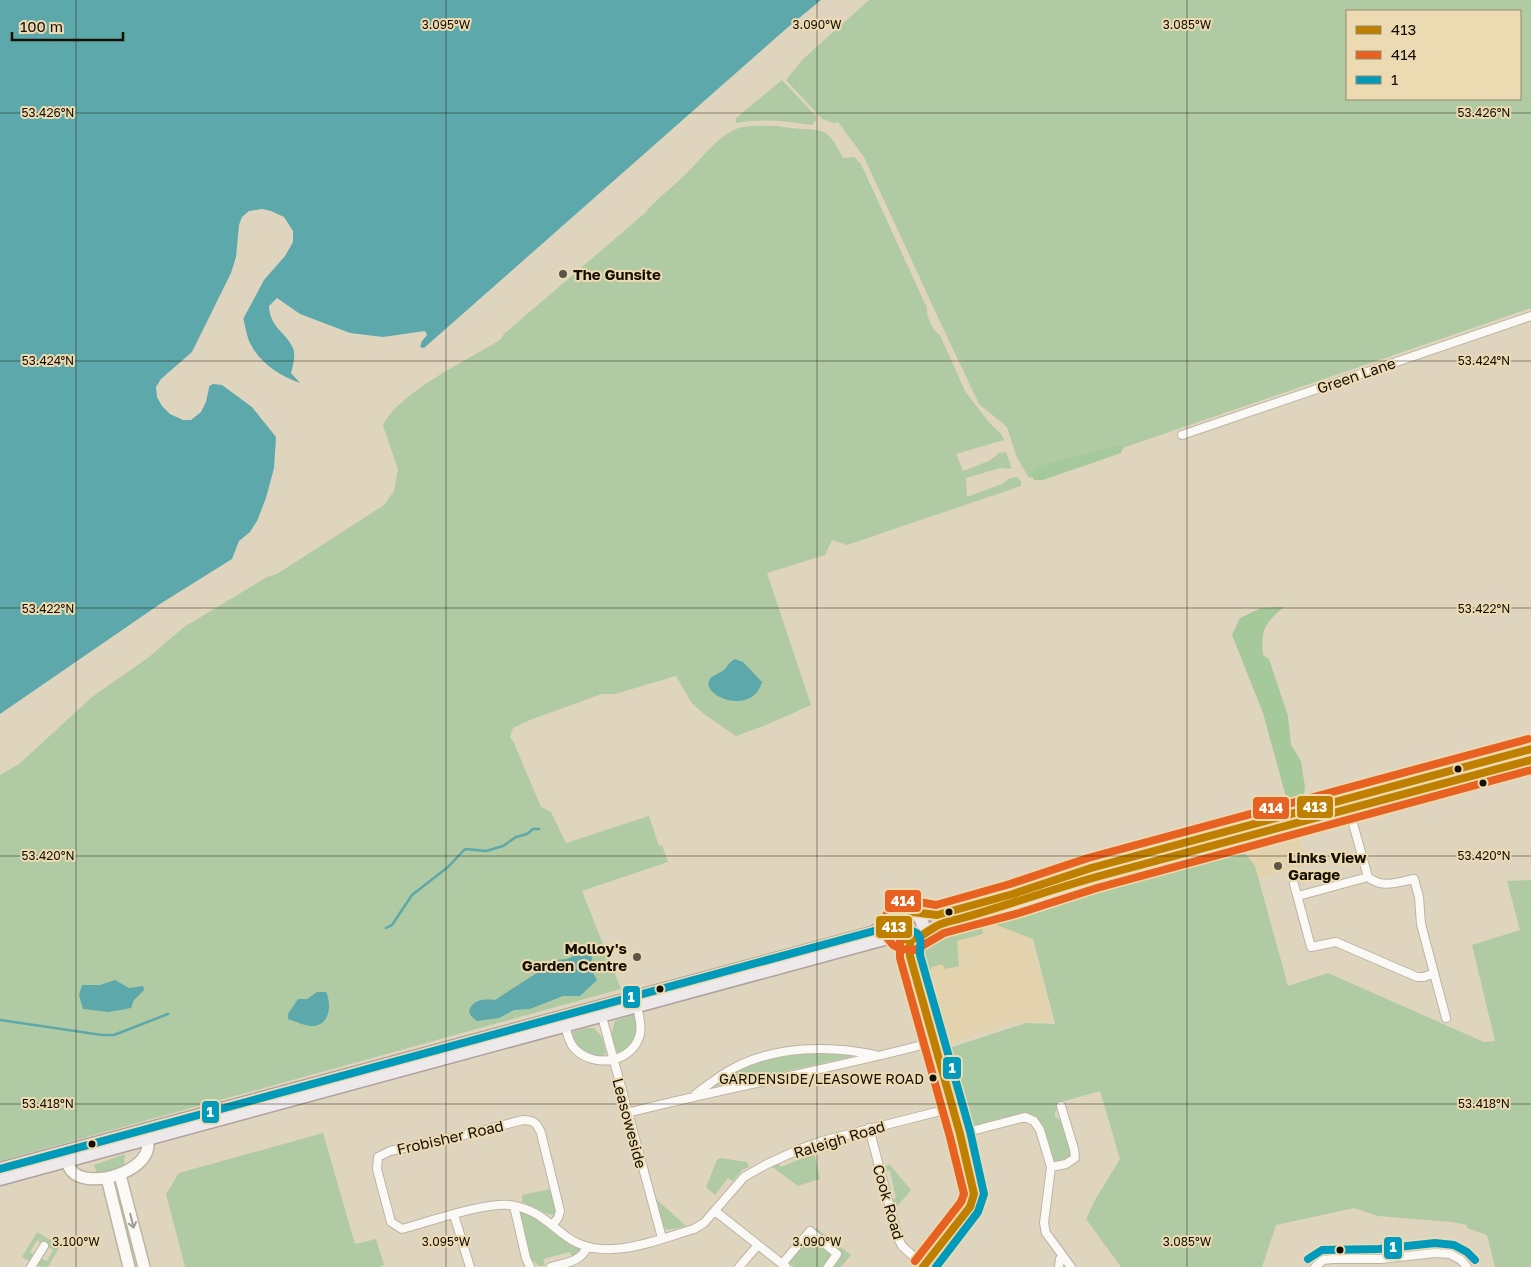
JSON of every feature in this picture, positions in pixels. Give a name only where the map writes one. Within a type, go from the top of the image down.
[{"type":"main road","points":[[145,1135],[565,1026],[600,1012],[637,1007],[888,938],[910,937],[940,924],[1531,749]]},
{"type":"main road","points":[[0,1179],[66,1157],[600,1012],[872,932],[894,920],[899,913],[904,911],[937,915],[1013,894],[1091,868],[1531,760]]},
{"type":"main road","points":[[910,937],[923,924],[918,913]]},
{"type":"main road","points":[[894,920],[894,931],[910,937]]},
{"type":"main road","points":[[0,1169],[66,1157]]},
{"type":"street","name":"Green Lane","points":[[1182,435],[1531,316]]},
{"type":"street","points":[[1348,804],[1368,877],[1374,882],[1383,884],[1414,879],[1419,897],[1421,924],[1446,1018]]},
{"type":"street","points":[[1298,896],[1368,877]]},
{"type":"street","points":[[1294,884],[1311,947],[1336,942],[1417,977],[1424,977],[1434,973]]},
{"type":"street","points":[[910,937],[910,956],[960,1134],[974,1194],[970,1207],[924,1267]]},
{"type":"street","points":[[565,1026],[570,1042],[586,1058],[601,1061],[613,1060],[626,1054],[638,1039],[641,1024],[637,1007]]},
{"type":"street","name":"Leasoweside","points":[[600,1012],[662,1238]]},
{"type":"street","points":[[627,1112],[694,1095],[880,1056],[934,1042]]},
{"type":"street","points":[[694,1095],[736,1067],[779,1054],[810,1049],[850,1050],[880,1056]]},
{"type":"street","points":[[1051,1167],[1066,1164],[1075,1158],[1062,1106]]},
{"type":"street","name":"Raleigh Road","points":[[553,1224],[563,1234],[587,1248],[614,1250],[694,1229],[704,1223],[716,1211],[744,1177],[767,1164],[807,1146],[869,1128],[952,1108]]},
{"type":"street","points":[[960,1134],[1025,1117],[1034,1121],[1040,1130],[1051,1167],[1044,1223],[1046,1233],[1071,1267]]},
{"type":"street","name":"Frobisher Road","points":[[523,1120],[532,1120],[538,1126],[541,1133],[560,1211],[558,1218],[553,1224],[538,1214],[507,1205],[488,1206],[454,1215],[402,1229],[396,1226],[391,1222],[376,1168],[378,1156],[390,1151],[523,1120]]},
{"type":"street","name":"Cook Road","points":[[869,1128],[898,1238],[902,1246],[924,1267]]},
{"type":"street","points":[[66,1157],[69,1168],[76,1175],[87,1178],[107,1178],[120,1175],[138,1163],[146,1153],[148,1146],[145,1135]]},
{"type":"street","points":[[120,1175],[144,1267]]},
{"type":"street","points":[[107,1178],[129,1267]]},
{"type":"street","points":[[514,1206],[526,1258],[530,1267]]},
{"type":"street","points":[[716,1211],[784,1266],[810,1231],[837,1254],[828,1267]]},
{"type":"street","points":[[454,1215],[470,1267]]},
{"type":"street","points":[[739,1267],[758,1245]]},
{"type":"street","points":[[32,1267],[44,1246]]},
{"type":"street","points":[[551,1267],[579,1259],[587,1248]]},
{"type":"street","points":[[1315,1267],[1323,1260],[1379,1263],[1414,1254],[1450,1254],[1461,1260],[1467,1267]]},
{"type":"street","points":[[1059,1267],[1060,1259],[1063,1256]]},
{"type":"shaded area","points":[[1298,832],[1307,865],[1259,878],[1255,866],[1241,848]]},
{"type":"shaded area","points":[[1024,911],[1053,1021],[1016,1022],[943,1046],[922,955],[928,940],[944,933]]},
{"type":"green space","points":[[869,0],[1531,0],[1531,308],[1041,476],[1029,478],[1017,458],[1007,427],[979,404],[864,157],[838,122],[834,123],[822,119],[786,80],[802,60]]},
{"type":"green space","points":[[782,80],[816,116],[816,120],[812,125],[774,121],[736,123],[736,118]]},
{"type":"green space","points":[[778,126],[823,132],[831,138],[843,158],[854,157],[861,164],[927,308],[930,323],[940,335],[965,391],[987,420],[1001,434],[1004,440],[956,454],[963,471],[989,461],[999,453],[1006,452],[1012,469],[1000,468],[966,478],[967,497],[1002,484],[1010,478],[1017,477],[1021,481],[1021,486],[847,545],[832,540],[825,555],[767,573],[811,705],[736,736],[704,714],[691,702],[676,676],[615,694],[602,694],[513,728],[510,737],[541,807],[551,812],[566,843],[649,816],[659,846],[662,845],[668,862],[582,891],[621,989],[0,1161],[0,775],[19,764],[92,697],[149,657],[184,627],[267,577],[277,574],[384,505],[394,491],[398,469],[383,426],[390,414],[402,402],[435,378],[500,340],[504,334],[645,213],[720,139],[743,127]]},
{"type":"green space","points":[[1120,445],[1123,448],[1121,453],[1043,480],[1034,480],[1031,475],[1036,467]]},
{"type":"green space","points":[[1284,607],[1272,618],[1265,628],[1263,633],[1263,655],[1269,659],[1288,716],[1291,745],[1301,761],[1305,787],[1302,805],[1289,808],[1263,713],[1232,635],[1240,618],[1261,608]]},
{"type":"green space","points":[[1241,848],[1255,866],[1288,986],[1328,973],[1484,1042],[1495,1041],[1472,945],[1520,930],[1507,881],[1531,880],[1531,1267],[1495,1267],[1487,1235],[1467,1228],[1467,1225],[1378,1216],[1354,1208],[1276,1225],[1262,1267],[1121,1267],[1086,1219],[1095,1200],[1120,1159],[1100,1091],[1058,1103],[1059,1108],[1055,1112],[1055,1117],[1064,1121],[1072,1154],[1066,1161],[1054,1164],[1045,1132],[1033,1118],[1024,1116],[1004,1117],[965,1129],[943,1050],[1026,1023],[1055,1024],[1033,939],[989,922]]},
{"type":"green space","points":[[981,922],[983,934],[957,941],[959,966],[945,969],[942,964],[932,967],[929,974],[925,973],[922,955],[928,940]]},
{"type":"green space","points":[[635,1014],[637,1033],[633,1044],[629,1049],[617,1052],[611,1035],[615,1021]]},
{"type":"green space","points":[[594,1028],[602,1037],[606,1053],[601,1057],[595,1057],[586,1053],[576,1042],[572,1032]]},
{"type":"green space","points":[[817,1051],[853,1053],[855,1056],[712,1087],[713,1083],[747,1065],[782,1056]]},
{"type":"green space","points":[[323,1133],[355,1244],[376,1239],[384,1265],[379,1267],[185,1267],[166,1194],[179,1173]]},
{"type":"green space","points":[[813,1147],[820,1179],[798,1186],[772,1167],[779,1164],[781,1167],[805,1157],[804,1151]]},
{"type":"green space","points":[[125,1154],[124,1167],[107,1173],[97,1173],[94,1165]]},
{"type":"green space","points":[[720,1158],[747,1162],[749,1167],[742,1170],[733,1181],[728,1178],[715,1195],[706,1187],[717,1160]]},
{"type":"green space","points":[[890,1165],[911,1190],[894,1210],[892,1200],[896,1198],[890,1171],[884,1171],[883,1166]]},
{"type":"green space","points":[[550,1189],[556,1211],[554,1215],[547,1214],[522,1202],[522,1195]]},
{"type":"green space","points":[[656,1199],[686,1226],[667,1230],[663,1226]]},
{"type":"green space","points":[[521,1211],[538,1218],[560,1237],[576,1246],[580,1253],[572,1258],[570,1252],[543,1259],[545,1265],[539,1266],[530,1258],[519,1215]]},
{"type":"green space","points":[[816,1228],[851,1255],[841,1267],[794,1267],[788,1262],[807,1238],[812,1242],[818,1235],[814,1231]]},
{"type":"green space","points":[[37,1232],[60,1246],[48,1267],[37,1266],[42,1259],[47,1261],[53,1250],[37,1240],[30,1252],[33,1254],[29,1261],[22,1257]]},
{"type":"water","points":[[0,0],[821,0],[424,348],[420,347],[427,335],[425,331],[383,337],[350,333],[300,314],[277,298],[269,306],[270,313],[275,324],[293,348],[294,357],[291,373],[300,383],[277,372],[253,348],[248,338],[243,317],[282,245],[283,239],[272,226],[257,229],[180,384],[181,395],[190,400],[204,396],[205,388],[213,384],[222,385],[252,407],[276,437],[274,468],[266,498],[257,521],[250,532],[239,541],[232,559],[160,604],[0,714]]},
{"type":"water","points":[[735,659],[743,662],[762,682],[757,693],[749,699],[739,701],[719,697],[712,692],[709,685],[711,678],[724,670]]},
{"type":"water","points":[[587,950],[592,957],[591,969],[597,980],[580,996],[563,996],[530,1009],[514,1010],[499,1018],[477,1021],[471,1016],[469,1011],[476,1002],[495,1000],[557,960],[567,959]]},
{"type":"water","points":[[115,980],[129,988],[143,986],[144,990],[134,1000],[131,1008],[109,1012],[83,1009],[79,995],[82,985],[100,985]]},
{"type":"water","points":[[317,992],[326,992],[329,1002],[328,1014],[323,1022],[318,1025],[309,1026],[288,1019],[288,1014],[298,999],[307,999]]},
{"type":"pier","points":[[262,209],[284,217],[293,231],[293,242],[285,256],[264,280],[242,321],[241,316],[280,244],[278,235],[271,228],[259,231],[253,242],[253,265],[201,360],[182,384],[183,394],[190,397],[202,394],[203,387],[210,383],[206,402],[201,412],[191,420],[183,420],[170,414],[162,406],[157,397],[156,387],[161,379],[192,352],[231,273],[236,257],[239,225],[242,217],[249,211]]},
{"type":"waterway","points":[[386,928],[392,925],[412,895],[448,867],[465,849],[486,851],[503,846],[533,829],[539,829]]},
{"type":"waterway","points":[[0,1020],[102,1035],[114,1035],[168,1014]]},
{"type":"transit line","name":"414","points":[[1528,739],[1088,858],[1010,884],[936,905],[901,901],[892,906],[885,917],[884,934],[893,945],[901,949],[915,950],[944,933],[1019,913],[1097,888],[1531,770]]},
{"type":"transit line","name":"413","points":[[1531,749],[1091,868],[1013,894],[937,915],[904,911],[897,917],[894,930],[903,939],[913,939],[936,926],[1096,877],[1531,760]]},
{"type":"transit line","name":"1","points":[[0,1169],[885,928],[899,928],[915,932],[920,938],[920,955],[970,1131],[984,1194],[978,1212],[936,1267]]},
{"type":"transit line","name":"414","points":[[900,940],[900,958],[964,1194],[961,1202],[915,1261]]},
{"type":"transit line","name":"413","points":[[910,940],[910,956],[960,1134],[974,1194],[970,1207],[923,1267]]},
{"type":"transit line","name":"1","points":[[1308,1259],[1322,1250],[1379,1249],[1435,1243],[1454,1245],[1467,1252],[1475,1260]]},
{"type":"place","name":"The Gunsite","points":[[563,274]]},
{"type":"place","name":"Links View Garage","points":[[1278,866]]},
{"type":"place","name":"Molloy's Garden Centre","points":[[637,957]]},
{"type":"place","name":"GARDENSIDE/LEASOWE ROAD","points":[[933,1078]]}]
